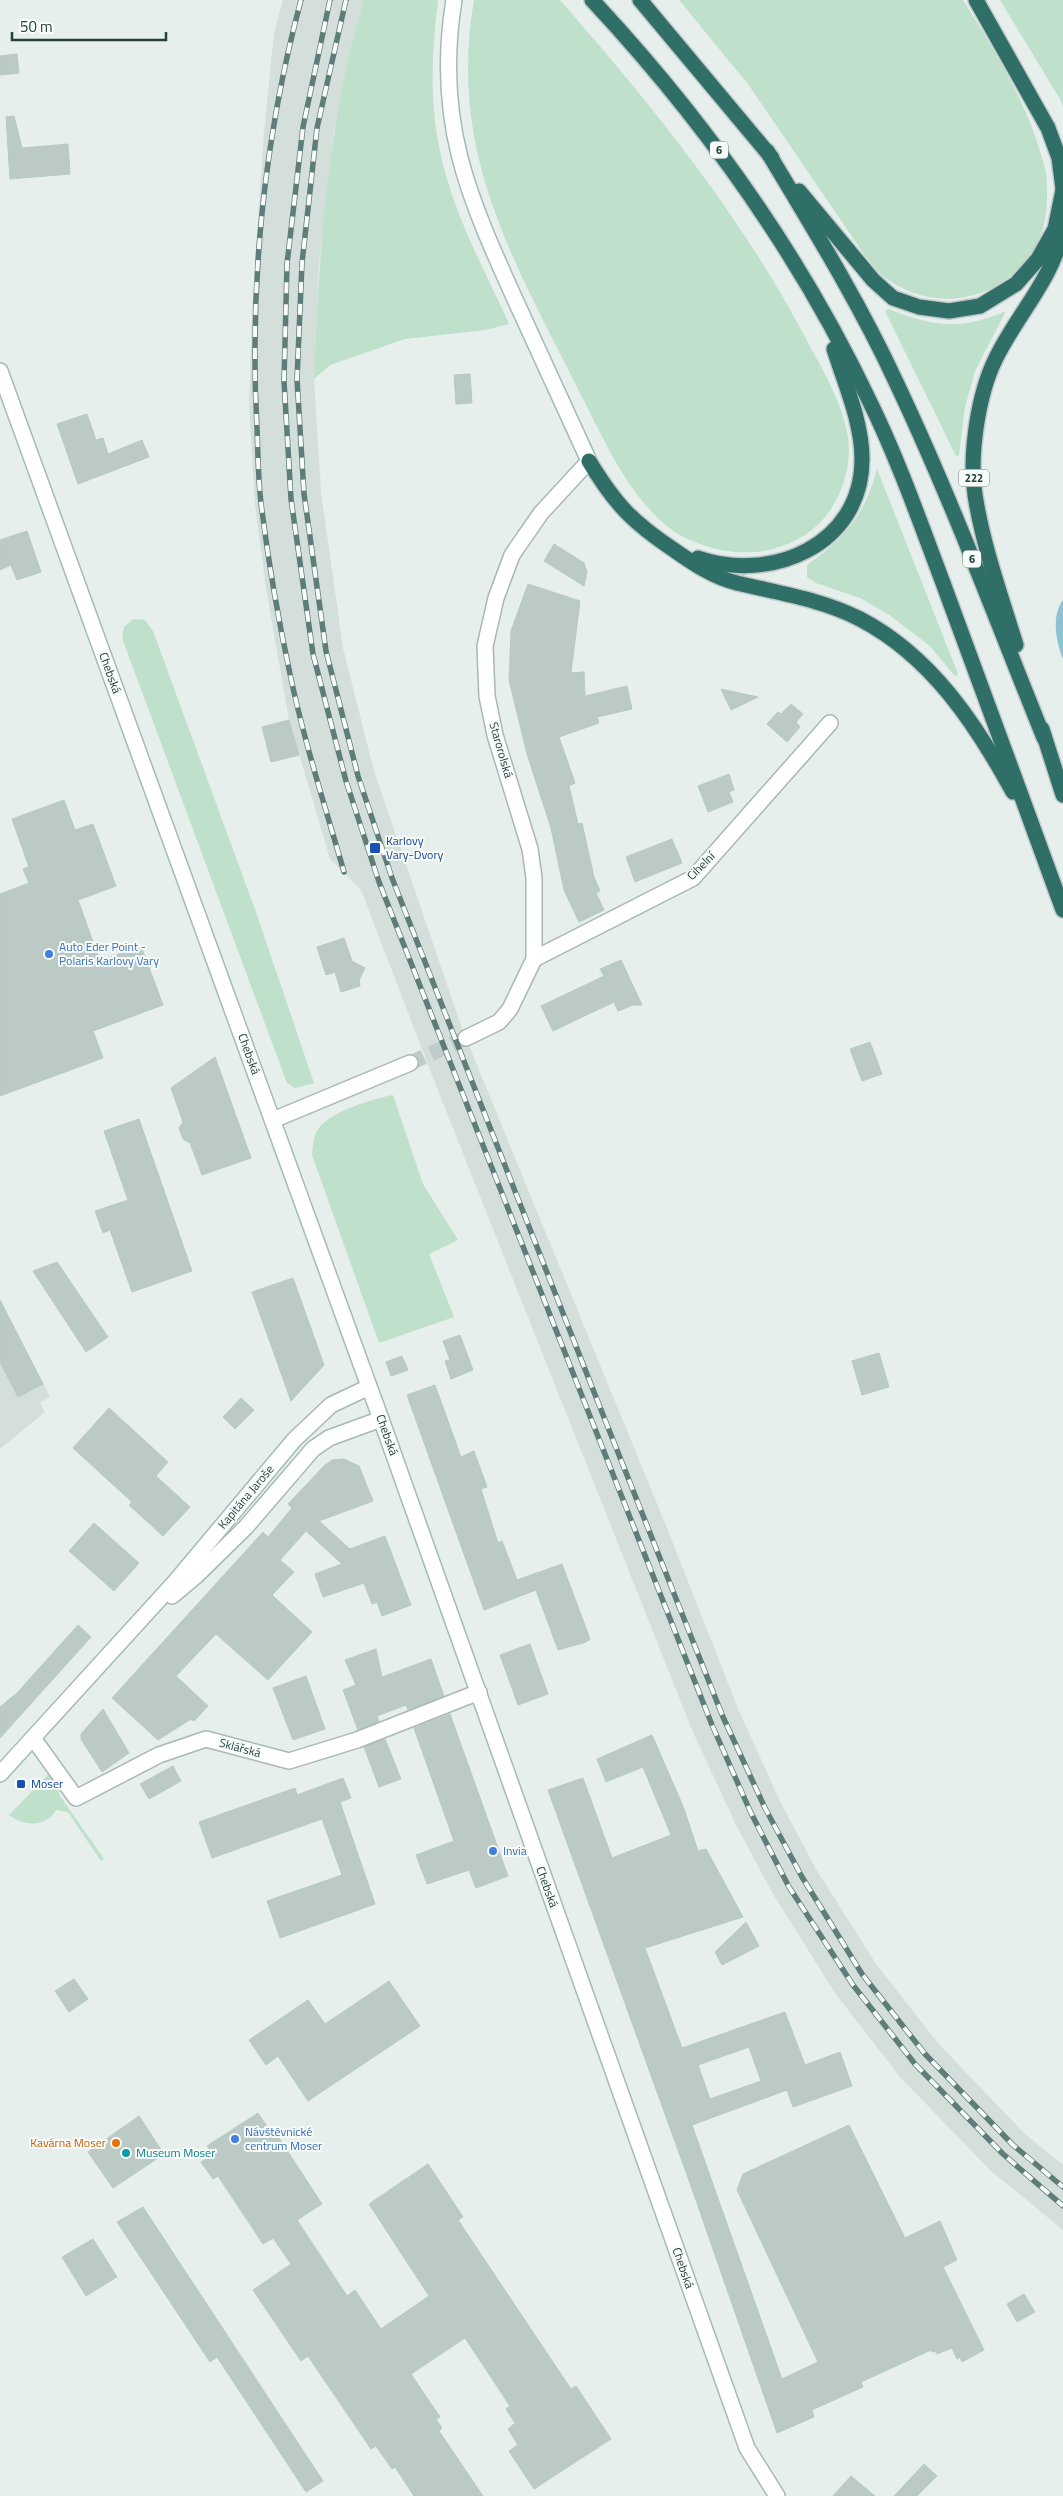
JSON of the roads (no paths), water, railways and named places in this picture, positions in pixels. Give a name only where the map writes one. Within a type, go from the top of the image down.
[{"type":"highway","name":"6","points":[[592,0],[659,74],[730,166],[769,223],[824,316],[870,400],[908,492],[1004,746],[1063,910]]},
{"type":"highway","name":"6","points":[[640,0],[767,151],[837,267],[896,382],[959,528],[1044,738],[1063,795]]},
{"type":"highway","points":[[767,151],[873,280],[893,298],[919,307],[949,311],[980,306],[1016,284],[1038,259],[1054,229],[1063,190],[1059,158],[1048,128],[976,0]]},
{"type":"highway","name":"222","points":[[1044,738],[991,564],[975,494],[974,443],[982,400],[995,358],[1051,268],[1063,228]]},
{"type":"highway","points":[[673,550],[713,564],[738,567],[787,561],[816,546],[839,523],[849,509],[860,478],[861,444],[824,316]]},
{"type":"highway","points":[[589,461],[622,510],[654,538],[697,567],[735,582],[805,598],[860,619],[914,656],[954,699],[991,752],[1035,833]]},
{"type":"street","points":[[454,0],[449,43],[448,96],[452,126],[466,186],[482,226],[589,461]]},
{"type":"street","name":"Chebská","points":[[0,371],[381,1419],[747,2448],[777,2496]]},
{"type":"street","name":"Starorolská","points":[[466,1038],[499,1022],[510,1009],[534,959],[534,878],[522,820],[495,735],[487,696],[485,646],[496,598],[512,555],[541,513],[589,461]]},
{"type":"street","name":"Cihelní","points":[[534,959],[693,878],[830,723]]},
{"type":"street","points":[[273,1120],[410,1063]]},
{"type":"street","name":"Kapitána Jaroše","points":[[0,1774],[136,1624],[294,1440],[331,1405],[369,1386]]},
{"type":"street","name":"Kapitána Jaroše","points":[[136,1624],[197,1575],[225,1548],[246,1527],[313,1448],[329,1438],[381,1419]]},
{"type":"street","name":"Sklářská","points":[[33,1738],[76,1798],[159,1755],[206,1739],[289,1761],[356,1740],[478,1692]]},
{"type":"water","points":[[1063,600],[1063,659],[1058,645],[1056,621],[1059,606]]},
{"type":"tunnel","points":[[410,1063],[466,1038]]},
{"type":"railway","points":[[301,0],[277,105],[262,212],[255,320],[259,475],[270,567],[290,674],[308,749],[344,872]]},
{"type":"railway","points":[[330,0],[303,127],[287,264],[284,381],[291,499],[313,654],[346,781],[379,882],[712,1725],[751,1813],[789,1887],[853,1985],[915,2064],[1003,2154],[1063,2206]]},
{"type":"railway","points":[[346,0],[317,128],[302,263],[297,379],[304,494],[326,651],[358,776],[392,878],[592,1387],[723,1717],[765,1808],[802,1877],[862,1974],[925,2054],[1013,2145],[1063,2187]]},
{"type":"place","name":"Karlovy Vary-Dvory","points":[[375,848]]},
{"type":"place","name":"Auto Eder Point - Polaris Karlovy Vary","points":[[49,954]]},
{"type":"place","name":"Moser","points":[[21,1784]]},
{"type":"place","name":"Invia","points":[[493,1851]]},
{"type":"place","name":"Návštěvnické centrum Moser","points":[[235,2139]]},
{"type":"place","name":"Kavárna Moser","points":[[116,2143]]},
{"type":"place","name":"Museum Moser","points":[[126,2153]]}]
